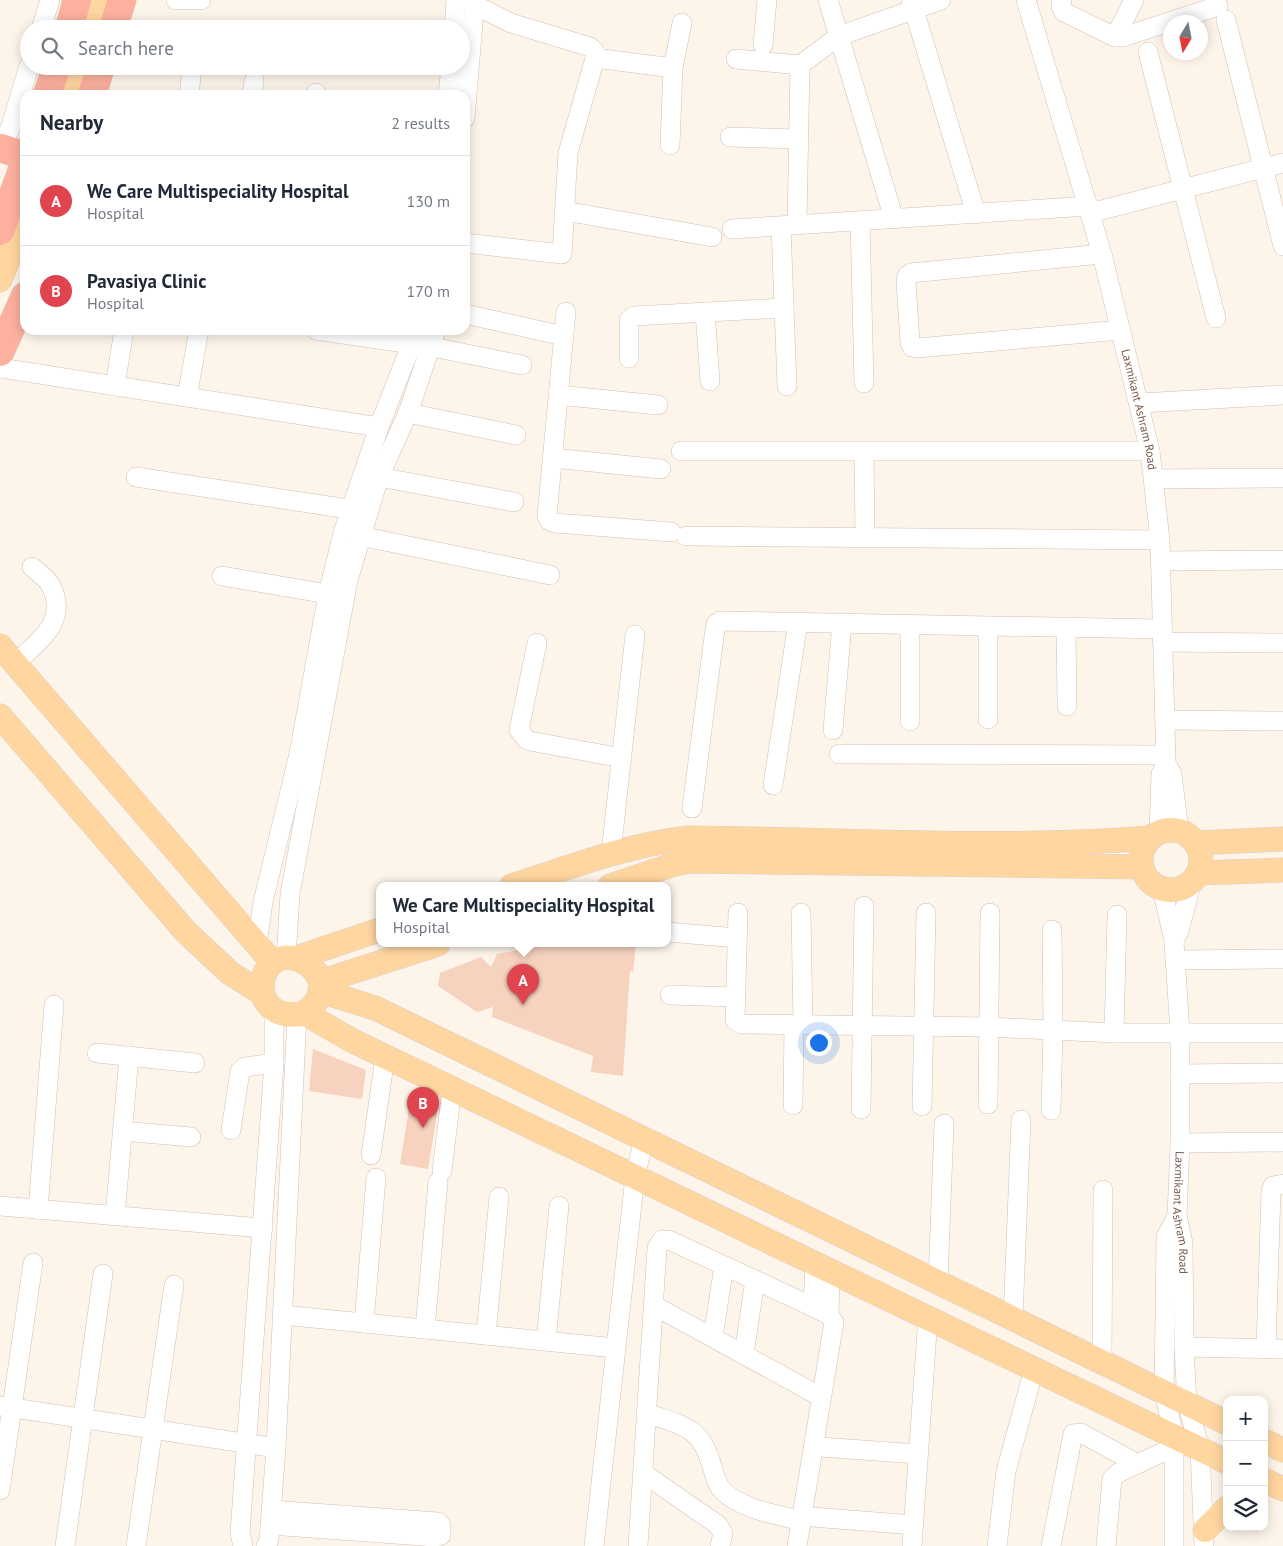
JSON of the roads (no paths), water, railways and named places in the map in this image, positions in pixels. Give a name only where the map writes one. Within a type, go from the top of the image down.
[{"type":"highway","points":[[90,15],[122,0]]},
{"type":"highway","points":[[49,90],[54,75]]},
{"type":"highway","points":[[94,90],[98,75]]},
{"type":"highway","points":[[0,230],[20,176]]},
{"type":"highway","points":[[0,352],[20,307]]},
{"type":"main road","points":[[68,90],[72,75]]},
{"type":"main road","points":[[0,280],[20,230]]},
{"type":"main road","points":[[0,646],[257,944],[285,960],[312,966],[320,987],[315,1004],[300,1014]]},
{"type":"main road","points":[[0,716],[186,932],[230,973],[281,1014],[300,1014],[385,1057],[1034,1369],[1174,1441],[1200,1449],[1223,1460]]},
{"type":"main road","points":[[1171,836],[1201,863],[1195,877],[1183,887],[1162,888],[1153,884],[1142,867],[1141,856],[1144,846],[1171,836]]},
{"type":"main road","points":[[524,882],[611,853],[660,841],[688,838],[937,842],[1098,842],[1171,836],[1283,839]]},
{"type":"main road","points":[[622,882],[675,864],[690,861],[1142,867]]},
{"type":"main road","points":[[1195,877],[1283,870]]},
{"type":"main road","points":[[268,1002],[263,977],[285,960],[376,931]]},
{"type":"main road","points":[[320,987],[430,947]]},
{"type":"main road","points":[[320,987],[375,1008],[1223,1420]]},
{"type":"main road","points":[[1268,1443],[1283,1450]]},
{"type":"main road","points":[[1204,1538],[1223,1513]]},
{"type":"street","points":[[44,20],[50,0]]},
{"type":"street","points":[[176,0],[201,0]]},
{"type":"street","points":[[763,45],[767,0]]},
{"type":"street","points":[[828,0],[894,219]]},
{"type":"street","points":[[736,59],[800,65],[839,36],[912,4],[941,0]]},
{"type":"street","name":"Laxmikant Ashram Road","points":[[1026,0],[1102,254],[1140,403],[1150,451],[1160,540],[1166,720],[1166,760],[1161,774],[1171,836]]},
{"type":"street","points":[[1062,0],[1061,7],[1064,12],[1115,36],[1132,35],[1222,13],[1283,246]]},
{"type":"street","points":[[1115,36],[1134,0]]},
{"type":"street","points":[[458,20],[467,1]]},
{"type":"street","points":[[467,1],[511,23],[590,47],[595,52],[595,58],[569,145],[562,254],[470,244]]},
{"type":"street","points":[[467,1],[467,20]]},
{"type":"street","points":[[912,4],[976,214]]},
{"type":"street","points":[[670,145],[673,68],[682,23]]},
{"type":"street","points":[[1148,52],[1216,318]]},
{"type":"street","points":[[595,58],[673,68]]},
{"type":"street","points":[[787,386],[784,308],[789,225],[798,139],[800,65]]},
{"type":"street","points":[[23,90],[27,75]]},
{"type":"street","points":[[449,90],[450,75]]},
{"type":"street","points":[[465,90],[466,75]]},
{"type":"street","points":[[7,141],[20,99]]},
{"type":"street","points":[[730,136],[798,139]]},
{"type":"street","points":[[732,229],[976,214],[1089,210],[1183,189],[1283,163]]},
{"type":"street","points":[[565,211],[712,237]]},
{"type":"street","points":[[860,221],[864,383]]},
{"type":"street","points":[[1102,254],[911,273],[907,276],[906,281],[910,343],[912,347],[917,348],[1121,330]]},
{"type":"street","points":[[629,358],[631,317],[784,308]]},
{"type":"street","points":[[566,312],[547,516],[550,521],[679,534],[865,538],[1160,540]]},
{"type":"street","points":[[705,312],[710,381]]},
{"type":"street","points":[[470,315],[564,336]]},
{"type":"street","points":[[115,386],[123,335]]},
{"type":"street","points":[[187,397],[198,335]]},
{"type":"street","points":[[387,335],[434,339],[522,365]]},
{"type":"street","points":[[257,944],[263,902],[337,595],[380,427],[415,337]]},
{"type":"street","points":[[285,960],[290,894],[337,595],[360,536],[359,511],[379,477],[408,413],[434,339]]},
{"type":"street","points":[[0,368],[380,427]]},
{"type":"street","points":[[558,395],[658,405]]},
{"type":"street","points":[[1140,403],[1283,395]]},
{"type":"street","points":[[408,413],[516,435]]},
{"type":"street","points":[[681,450],[1150,451]]},
{"type":"street","points":[[864,451],[865,538]]},
{"type":"street","points":[[553,458],[661,469]]},
{"type":"street","points":[[136,477],[359,511]]},
{"type":"street","points":[[379,477],[514,502]]},
{"type":"street","points":[[1154,479],[1283,478]]},
{"type":"street","points":[[360,536],[550,575]]},
{"type":"street","points":[[1160,561],[1283,560]]},
{"type":"street","points":[[16,663],[51,628],[56,619],[57,604],[51,585],[32,567]]},
{"type":"street","points":[[222,576],[337,595]]},
{"type":"street","points":[[692,808],[716,624],[720,621],[1066,627],[1162,636],[1283,642]]},
{"type":"street","points":[[773,785],[798,622]]},
{"type":"street","points":[[833,730],[842,623]]},
{"type":"street","points":[[910,624],[910,721]]},
{"type":"street","points":[[988,626],[988,719]]},
{"type":"street","points":[[1066,627],[1067,706]]},
{"type":"street","points":[[611,853],[635,635]]},
{"type":"street","points":[[537,643],[519,730],[530,741],[622,758]]},
{"type":"street","points":[[1166,720],[1283,721]]},
{"type":"street","points":[[839,754],[1166,760]]},
{"type":"street","name":"Laxmikant Ashram Road","points":[[1195,877],[1174,942],[1180,1032],[1180,1143],[1177,1216],[1184,1243],[1184,1347],[1187,1403],[1200,1449],[1204,1538]]},
{"type":"street","points":[[1162,888],[1174,942]]},
{"type":"street","points":[[862,1109],[861,1024],[864,906]]},
{"type":"street","points":[[738,913],[735,997],[735,1020],[737,1023],[988,1027],[1114,1032],[1283,1033]]},
{"type":"street","points":[[793,1105],[799,1024],[801,913]]},
{"type":"street","points":[[922,1106],[926,913]]},
{"type":"street","points":[[988,1104],[990,913]]},
{"type":"street","points":[[1114,1032],[1117,914]]},
{"type":"street","points":[[1051,1110],[1053,1030],[1052,930]]},
{"type":"street","points":[[671,932],[737,938]]},
{"type":"street","points":[[1175,960],[1283,959]]},
{"type":"street","points":[[670,995],[735,997]]},
{"type":"street","points":[[243,1546],[240,1533],[274,1064],[268,1002]]},
{"type":"street","points":[[38,1209],[54,1005]]},
{"type":"street","points":[[266,1546],[271,1518],[276,1448],[300,1014]]},
{"type":"street","points":[[97,1053],[195,1063]]},
{"type":"street","points":[[115,1216],[129,1056]]},
{"type":"street","points":[[371,1155],[385,1057]]},
{"type":"street","points":[[231,1130],[240,1071],[245,1068],[274,1064]]},
{"type":"street","points":[[1180,1074],[1283,1072]]},
{"type":"street","points":[[425,1329],[440,1177],[452,1089]]},
{"type":"street","points":[[1012,1318],[1021,1120]]},
{"type":"street","points":[[938,1282],[944,1124]]},
{"type":"street","points":[[122,1131],[191,1137]]},
{"type":"street","points":[[594,1546],[635,1177],[644,1139]]},
{"type":"street","points":[[1180,1143],[1283,1142]]},
{"type":"street","points":[[364,1323],[376,1178]]},
{"type":"street","points":[[1184,1347],[1275,1349],[1271,1191],[1273,1186],[1283,1184]]},
{"type":"street","points":[[1102,1362],[1103,1190]]},
{"type":"street","points":[[486,1335],[499,1197]]},
{"type":"street","points":[[0,1206],[263,1228]]},
{"type":"street","points":[[546,1341],[559,1206]]},
{"type":"street","points":[[1174,1546],[1174,1441],[1164,1392],[1166,1237],[1177,1216]]},
{"type":"street","points":[[638,1546],[656,1248],[662,1240],[669,1240],[821,1311],[834,1322],[821,1397],[806,1519],[797,1546]]},
{"type":"street","points":[[0,1490],[6,1407],[33,1263]]},
{"type":"street","points":[[712,1337],[724,1266]]},
{"type":"street","points":[[821,1311],[822,1267]]},
{"type":"street","points":[[65,1546],[103,1274]]},
{"type":"street","points":[[744,1354],[755,1280]]},
{"type":"street","points":[[136,1546],[174,1285]]},
{"type":"street","points":[[653,1305],[821,1397]]},
{"type":"street","points":[[283,1315],[615,1348]]},
{"type":"street","points":[[912,1546],[928,1318]]},
{"type":"street","points":[[997,1546],[1004,1477],[1034,1369]]},
{"type":"street","points":[[6,1407],[276,1448]]},
{"type":"street","points":[[646,1413],[697,1433],[708,1452],[718,1483],[723,1491],[739,1502],[806,1519],[914,1525]]},
{"type":"street","points":[[1052,1546],[1073,1434],[1081,1434],[1138,1464]]},
{"type":"street","points":[[1106,1546],[1112,1479],[1118,1473],[1138,1464],[1174,1441]]},
{"type":"street","points":[[821,1447],[918,1454]]},
{"type":"street","points":[[643,1473],[718,1525],[723,1533],[720,1546]]},
{"type":"street","points":[[271,1518],[438,1522],[442,1530],[439,1541]]},
{"type":"place","name":"We Care Multispeciality Hospital","points":[[523,1005]]},
{"type":"place","name":"Pavasiya Clinic","points":[[423,1128]]}]
